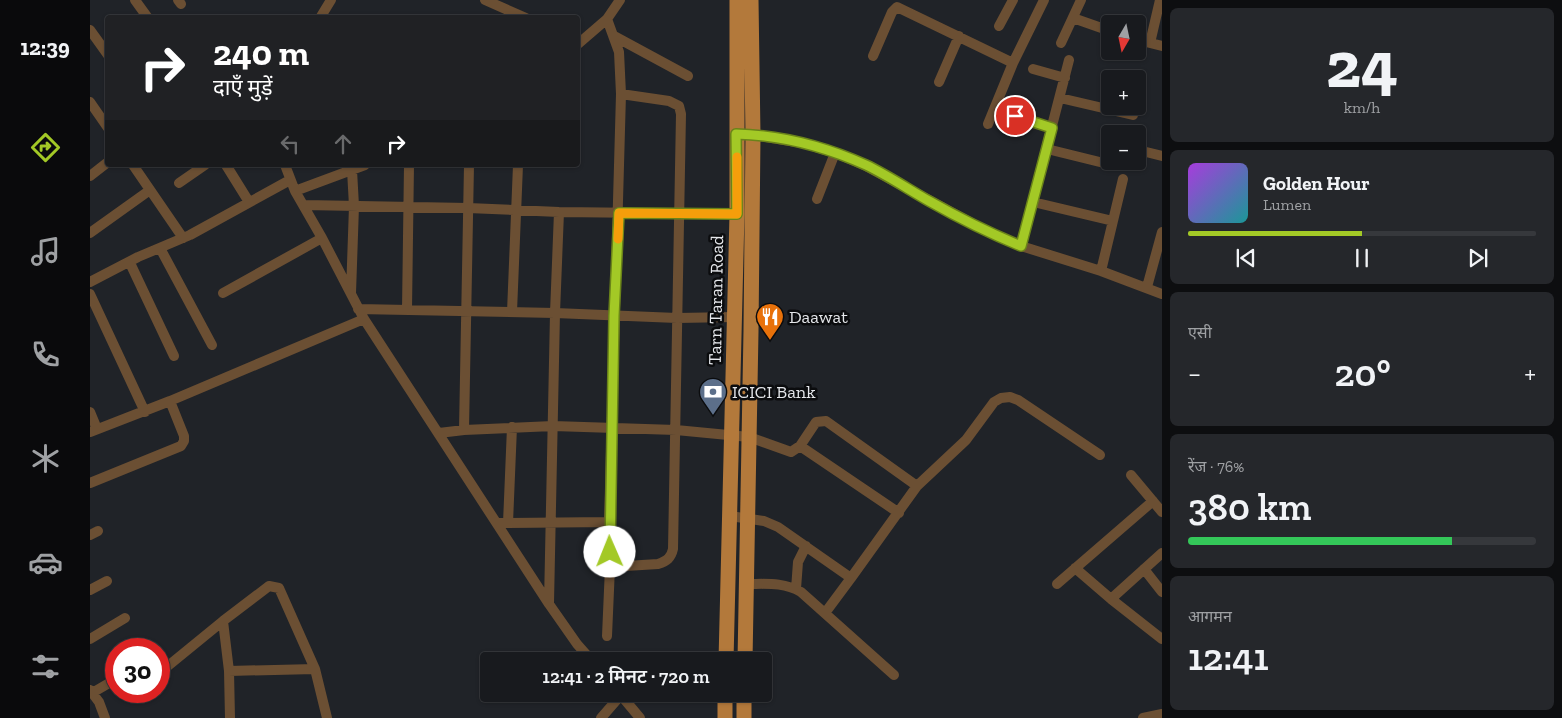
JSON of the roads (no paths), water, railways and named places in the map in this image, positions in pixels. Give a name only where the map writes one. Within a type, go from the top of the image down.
[{"type":"main road","name":"Tarn Taran Road","points":[[726,652],[737,214],[736,0]]},
{"type":"main road","name":"Tarn Taran Road","points":[[745,652],[748,584],[752,134],[751,0]]},
{"type":"main road","points":[[725,702],[725,718]]},
{"type":"main road","points":[[744,702],[744,718]]},
{"type":"street","points":[[135,0],[146,15]]},
{"type":"street","points":[[485,0],[519,15]]},
{"type":"street","points":[[580,39],[607,19],[620,0]]},
{"type":"street","points":[[999,26],[1013,0]]},
{"type":"street","points":[[988,124],[1013,63],[1044,0]]},
{"type":"street","points":[[1061,43],[1081,0]]},
{"type":"street","points":[[1150,43],[1160,0]]},
{"type":"street","points":[[321,15],[327,1]]},
{"type":"street","points":[[872,56],[896,7],[1013,63]]},
{"type":"street","points":[[1072,18],[1101,28]]},
{"type":"street","points":[[607,19],[619,52],[621,94],[607,636]]},
{"type":"street","points":[[90,30],[105,51]]},
{"type":"street","points":[[614,36],[688,76]]},
{"type":"street","points":[[939,82],[959,36]]},
{"type":"street","points":[[1146,42],[1162,46]]},
{"type":"street","points":[[1021,246],[1069,60]]},
{"type":"street","points":[[1033,69],[1065,78]]},
{"type":"street","points":[[610,567],[658,564],[671,557],[673,549],[676,430],[681,114],[678,106],[669,101],[621,94]]},
{"type":"street","points":[[1060,98],[1101,108]]},
{"type":"street","points":[[90,102],[94,117],[105,126]]},
{"type":"street","points":[[1015,116],[1052,128]]},
{"type":"street","points":[[736,134],[752,134],[802,143],[835,153],[866,166],[965,220],[1021,246],[1101,271],[1162,294]]},
{"type":"street","points":[[1047,149],[1101,162]]},
{"type":"street","points":[[1146,152],[1162,156]]},
{"type":"street","points":[[817,199],[835,153]]},
{"type":"street","points":[[90,176],[105,164]]},
{"type":"street","points":[[134,167],[183,238]]},
{"type":"street","points":[[179,183],[203,167]]},
{"type":"street","points":[[227,167],[249,202]]},
{"type":"street","points":[[286,167],[295,191],[364,319],[439,432],[503,523],[549,604],[584,652]]},
{"type":"street","points":[[295,191],[360,167]]},
{"type":"street","points":[[407,310],[409,167]]},
{"type":"street","points":[[464,430],[470,167]]},
{"type":"street","points":[[512,312],[518,167]]},
{"type":"street","points":[[350,294],[354,206],[352,170]]},
{"type":"street","points":[[90,282],[130,263],[138,257],[183,238],[290,180]]},
{"type":"street","points":[[1101,271],[1123,180]]},
{"type":"street","points":[[90,233],[150,190]]},
{"type":"street","points":[[1033,202],[1113,221]]},
{"type":"street","points":[[304,205],[468,208],[559,212],[737,214]]},
{"type":"street","points":[[549,604],[559,212]]},
{"type":"street","points":[[1147,287],[1159,259],[1162,232]]},
{"type":"street","points":[[223,292],[322,238]]},
{"type":"street","points":[[160,248],[212,344]]},
{"type":"street","points":[[130,263],[174,356]]},
{"type":"street","points":[[90,294],[145,412]]},
{"type":"street","points":[[358,308],[677,318],[734,317]]},
{"type":"street","points":[[90,412],[93,431],[145,412],[364,319]]},
{"type":"street","points":[[824,613],[917,486],[966,440],[994,402],[1010,397],[1018,400],[1100,455]]},
{"type":"street","points":[[90,483],[181,446],[184,436],[170,401]]},
{"type":"street","points":[[439,432],[553,426],[676,430],[749,437],[790,452],[800,446],[816,422],[826,421],[917,486]]},
{"type":"street","points":[[503,523],[512,428]]},
{"type":"street","points":[[800,446],[899,513]]},
{"type":"street","points":[[1131,475],[1162,512]]},
{"type":"street","points":[[1057,584],[1153,501]]},
{"type":"street","points":[[730,516],[764,521],[778,527],[851,578]]},
{"type":"street","points":[[503,523],[609,522]]},
{"type":"street","points":[[796,589],[798,562],[806,546]]},
{"type":"street","points":[[1111,598],[1162,554]]},
{"type":"street","points":[[1075,568],[1162,638]]},
{"type":"street","points":[[1144,569],[1162,592]]},
{"type":"street","points":[[90,590],[107,581]]},
{"type":"street","points":[[748,584],[780,584],[796,589],[894,676]]},
{"type":"street","points":[[170,664],[269,586],[275,586],[279,588],[315,669],[326,718]]},
{"type":"street","points":[[90,639],[125,618]]},
{"type":"street","points":[[223,621],[229,671],[230,718]]},
{"type":"street","points":[[229,671],[315,669]]},
{"type":"street","points":[[105,685],[91,692],[108,717]]},
{"type":"street","points":[[601,718],[616,702]]},
{"type":"street","points":[[629,702],[640,718]]},
{"type":"street","points":[[1143,718],[1162,714]]},
{"type":"place","name":"Daawat","points":[[770,341]]},
{"type":"place","name":"ICICI Bank","points":[[713,416]]}]
